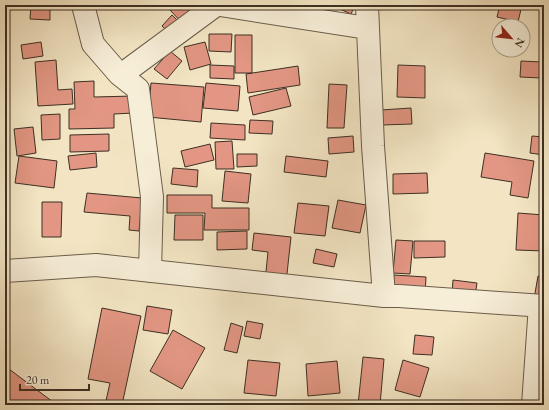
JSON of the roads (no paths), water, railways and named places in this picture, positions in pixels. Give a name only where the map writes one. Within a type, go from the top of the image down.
[{"type":"street","points":[[83,5],[93,44],[121,76],[138,89],[152,197],[150,271]]},
{"type":"street","points":[[121,76],[216,5]]},
{"type":"street","points":[[220,5],[367,28]]},
{"type":"street","points":[[367,5],[373,146],[384,296]]},
{"type":"street","points":[[5,271],[96,265],[384,296],[542,305],[533,405]]}]
